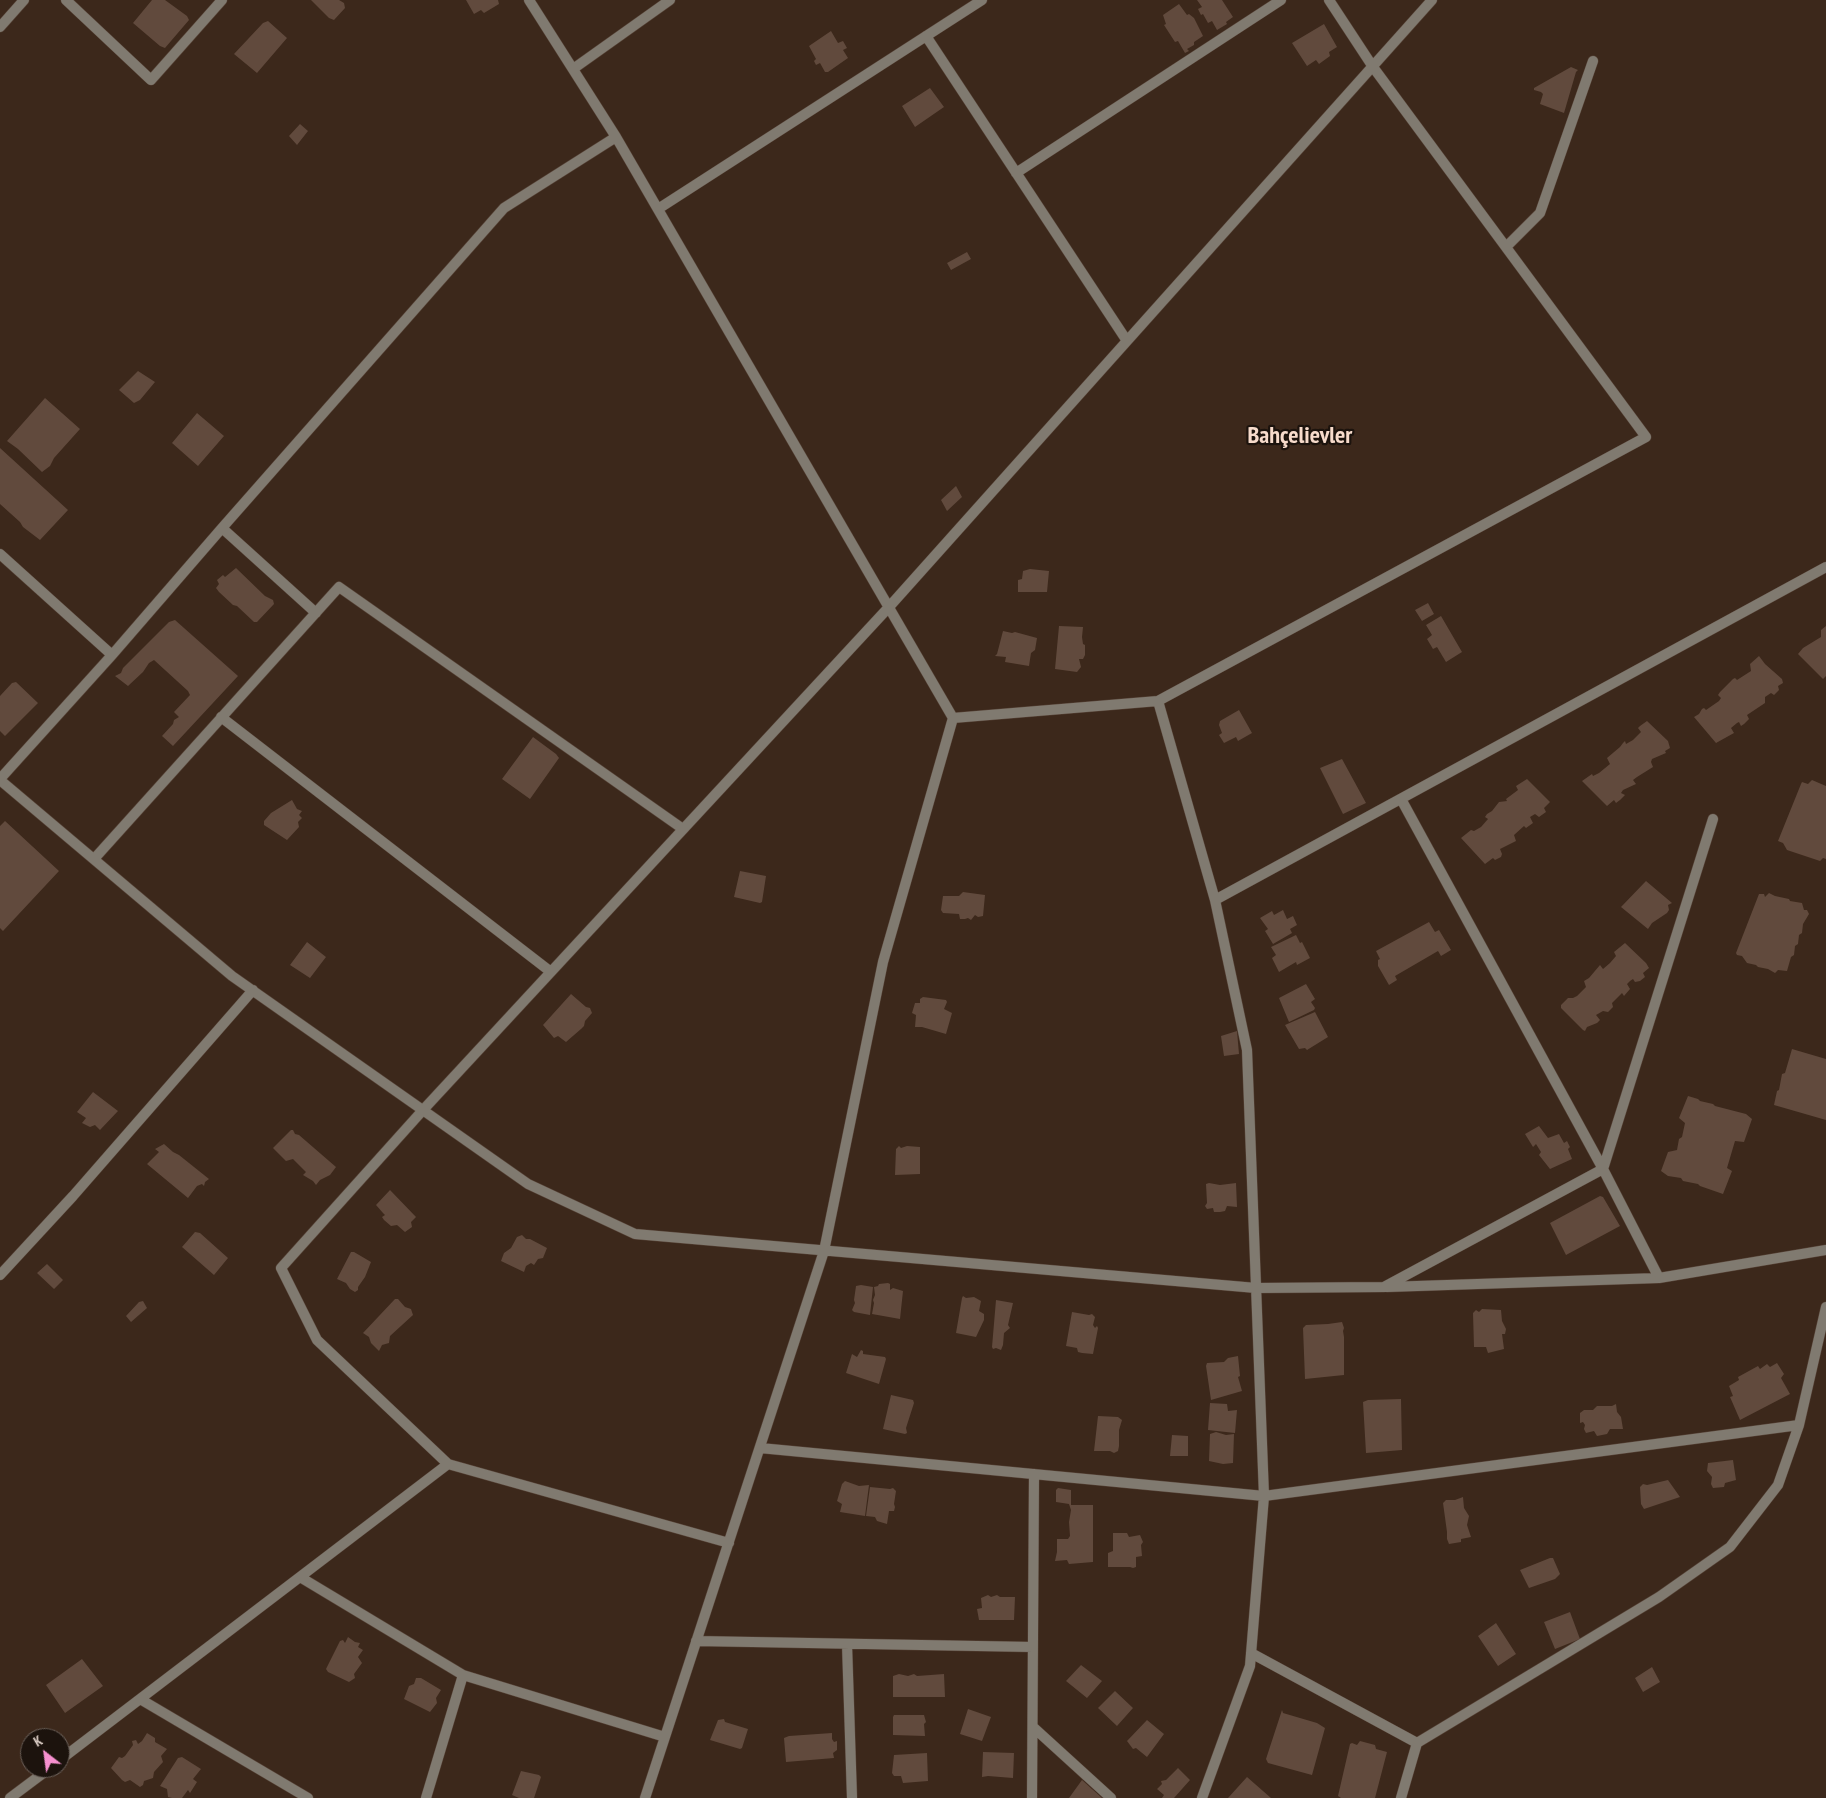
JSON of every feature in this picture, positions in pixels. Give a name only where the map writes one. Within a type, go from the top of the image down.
[{"type":"street","points":[[0,27],[24,0]]},
{"type":"street","points":[[66,0],[151,80],[222,0]]},
{"type":"street","points":[[529,0],[616,137],[953,718],[882,962],[824,1252],[645,1798]]},
{"type":"street","points":[[573,69],[670,0]]},
{"type":"street","points":[[658,209],[982,0]]},
{"type":"street","points":[[1016,173],[1281,0]]},
{"type":"street","points":[[953,718],[1158,702],[1646,437],[1373,67],[1329,0]]},
{"type":"street","points":[[729,1543],[448,1464],[317,1340],[282,1268],[423,1110],[889,607],[1432,0]]},
{"type":"street","points":[[926,36],[1127,341]]},
{"type":"street","points":[[1506,247],[1540,213],[1594,61]]},
{"type":"street","points":[[616,137],[504,208],[112,655],[0,779],[232,976],[528,1184],[635,1234],[824,1252],[1256,1288],[1384,1287],[1659,1278],[1826,1250]]},
{"type":"street","points":[[222,528],[316,612]]},
{"type":"street","points":[[0,554],[112,655]]},
{"type":"street","points":[[1215,900],[1826,567]]},
{"type":"street","points":[[94,859],[338,587],[683,829]]},
{"type":"street","points":[[1158,702],[1215,900],[1248,1050],[1264,1496],[1250,1666],[1202,1798]]},
{"type":"street","points":[[221,718],[551,972]]},
{"type":"street","points":[[1401,799],[1603,1169],[1659,1278]]},
{"type":"street","points":[[1384,1287],[1603,1169],[1713,819]]},
{"type":"street","points":[[0,1275],[73,1196],[253,990]]},
{"type":"street","points":[[1401,1798],[1417,1743],[1659,1597],[1730,1547],[1778,1485],[1799,1425],[1826,1308]]},
{"type":"street","points":[[760,1448],[1264,1496],[1799,1425]]},
{"type":"street","points":[[70,1752],[448,1464]]},
{"type":"street","points":[[1032,1798],[1034,1474]]},
{"type":"street","points":[[300,1577],[463,1675],[666,1737]]},
{"type":"street","points":[[696,1641],[1033,1647]]},
{"type":"street","points":[[847,1644],[852,1798]]},
{"type":"street","points":[[1251,1653],[1417,1743]]},
{"type":"street","points":[[426,1798],[463,1675]]},
{"type":"street","points":[[140,1699],[308,1798]]},
{"type":"street","points":[[1032,1727],[1111,1798]]},
{"type":"street","points":[[10,1798],[37,1778]]},
{"type":"building","points":[[152,0],[165,0],[187,16],[189,20],[165,48],[160,46],[133,23]]},
{"type":"building","points":[[311,0],[339,0],[344,3],[345,8],[334,20],[329,18]]},
{"type":"building","points":[[466,0],[498,0],[499,4],[484,13],[481,10],[474,14]]},
{"type":"building","points":[[1197,0],[1222,0],[1233,17],[1226,22],[1227,24],[1217,30],[1212,21],[1208,23],[1203,14],[1201,15],[1198,9],[1202,7]]},
{"type":"building","points":[[1179,4],[1187,15],[1189,14],[1194,18],[1203,36],[1194,42],[1194,45],[1187,49],[1189,51],[1185,53],[1178,41],[1175,42],[1164,25],[1166,24],[1163,15]]},
{"type":"building","points":[[268,21],[287,38],[257,73],[234,54],[263,23]]},
{"type":"building","points":[[1324,24],[1337,47],[1329,52],[1330,56],[1319,64],[1316,60],[1307,66],[1292,43]]},
{"type":"building","points":[[831,31],[838,43],[843,41],[847,48],[843,50],[848,58],[828,72],[825,72],[820,63],[816,65],[814,61],[816,59],[809,46]]},
{"type":"building","points":[[1571,67],[1578,70],[1564,113],[1540,104],[1543,94],[1534,90],[1534,88]]},
{"type":"building","points":[[930,88],[944,107],[915,127],[902,106]]},
{"type":"building","points":[[300,124],[308,131],[297,145],[289,136]]},
{"type":"building","points":[[967,252],[971,259],[951,270],[947,263]]},
{"type":"building","points":[[138,371],[155,382],[140,400],[134,403],[119,390]]},
{"type":"building","points":[[45,398],[80,429],[54,458],[50,466],[42,472],[7,441]]},
{"type":"building","points":[[197,413],[224,436],[198,466],[172,443]]},
{"type":"building","points":[[0,448],[68,510],[40,540],[23,527],[0,504]]},
{"type":"building","points":[[956,486],[962,497],[947,511],[941,500]]},
{"type":"building","points":[[236,568],[265,596],[273,600],[274,604],[257,622],[254,622],[237,606],[233,605],[216,588],[219,584],[217,580],[223,575],[225,577]]},
{"type":"building","points":[[1030,569],[1049,571],[1047,592],[1018,592],[1018,580],[1022,579],[1023,571]]},
{"type":"building","points":[[1428,603],[1434,614],[1422,621],[1415,610]]},
{"type":"building","points":[[1441,616],[1462,652],[1446,662],[1437,647],[1433,649],[1427,639],[1432,635],[1426,625]]},
{"type":"building","points":[[175,620],[238,676],[173,746],[162,736],[173,724],[174,720],[179,717],[174,712],[190,695],[188,691],[154,660],[128,686],[115,676],[121,673],[123,668],[169,622]]},
{"type":"building","points":[[1059,626],[1083,627],[1082,637],[1083,644],[1085,645],[1085,655],[1083,659],[1079,659],[1081,667],[1077,672],[1055,669]]},
{"type":"building","points":[[1826,626],[1826,676],[1823,679],[1798,654],[1803,648],[1821,637],[1821,630]]},
{"type":"building","points":[[1003,631],[1037,638],[1035,650],[1031,653],[1029,666],[1005,662],[1006,657],[995,656]]},
{"type":"building","points":[[1759,656],[1782,679],[1783,683],[1778,686],[1779,690],[1774,695],[1771,693],[1765,697],[1765,703],[1747,715],[1749,719],[1744,724],[1741,726],[1739,722],[1731,728],[1734,733],[1716,743],[1694,717],[1702,709],[1706,710],[1719,701],[1721,698],[1718,695],[1733,679],[1737,680],[1751,671],[1750,664]]},
{"type":"building","points":[[16,682],[38,703],[5,736],[0,731],[0,696],[12,683]]},
{"type":"building","points":[[1239,710],[1252,733],[1238,741],[1236,737],[1224,743],[1219,735],[1222,733],[1219,725],[1220,721]]},
{"type":"building","points":[[1647,721],[1668,741],[1670,748],[1665,751],[1666,753],[1652,759],[1653,767],[1633,780],[1636,784],[1623,790],[1621,793],[1625,795],[1620,800],[1616,803],[1614,800],[1607,806],[1582,781],[1592,774],[1593,776],[1599,773],[1610,764],[1607,758],[1625,741],[1626,744],[1633,740],[1641,732],[1638,728]]},
{"type":"building","points":[[533,737],[559,758],[530,799],[502,779]]},
{"type":"building","points":[[1342,759],[1366,803],[1343,814],[1320,768]]},
{"type":"building","points":[[1527,779],[1550,802],[1544,808],[1546,812],[1539,817],[1535,814],[1530,817],[1533,823],[1526,828],[1524,826],[1514,835],[1516,841],[1500,849],[1501,857],[1495,860],[1493,858],[1485,864],[1461,838],[1471,830],[1474,831],[1481,827],[1488,819],[1485,817],[1487,814],[1499,802],[1507,801],[1506,799],[1518,790],[1516,786]]},
{"type":"building","points":[[1812,780],[1826,786],[1826,859],[1823,858],[1820,861],[1787,850],[1783,843],[1778,841],[1802,782],[1808,784]]},
{"type":"building","points":[[292,800],[297,809],[302,811],[299,815],[302,818],[298,822],[299,827],[287,840],[264,825],[264,821],[271,813]]},
{"type":"building","points":[[5,821],[59,871],[3,931],[0,928],[0,826]]},
{"type":"building","points":[[740,871],[766,876],[762,902],[734,897]]},
{"type":"building","points":[[1646,881],[1672,903],[1668,905],[1669,910],[1667,913],[1652,923],[1648,929],[1621,907]]},
{"type":"building","points":[[963,892],[985,895],[983,916],[978,917],[975,915],[971,920],[968,918],[960,919],[959,914],[943,913],[941,910],[943,896],[959,896]]},
{"type":"building","points":[[1769,893],[1789,899],[1790,901],[1802,903],[1804,910],[1807,910],[1809,914],[1803,924],[1802,933],[1799,935],[1798,944],[1795,946],[1794,955],[1791,957],[1787,971],[1778,970],[1775,973],[1747,963],[1742,956],[1736,953],[1759,894],[1764,894],[1765,897]]},
{"type":"building","points":[[1283,910],[1287,919],[1293,916],[1297,925],[1290,929],[1292,933],[1273,944],[1265,931],[1268,929],[1260,918],[1272,911],[1274,915]]},
{"type":"building","points":[[1429,922],[1435,932],[1439,930],[1451,950],[1441,956],[1438,951],[1395,976],[1397,980],[1389,985],[1378,966],[1378,960],[1380,959],[1376,951]]},
{"type":"building","points":[[1296,935],[1310,958],[1297,965],[1296,962],[1279,972],[1272,958],[1276,955],[1271,947]]},
{"type":"building","points":[[307,942],[326,957],[310,978],[290,965]]},
{"type":"building","points":[[1625,943],[1649,968],[1643,973],[1645,977],[1640,981],[1635,982],[1633,979],[1630,981],[1627,984],[1630,989],[1624,996],[1622,993],[1612,1003],[1613,1007],[1608,1012],[1603,1011],[1596,1015],[1600,1020],[1587,1027],[1585,1031],[1561,1008],[1561,1005],[1568,998],[1577,996],[1586,987],[1584,981],[1600,965],[1603,969],[1610,963],[1616,956],[1614,952]]},
{"type":"building","points":[[1306,984],[1315,999],[1311,1002],[1315,1008],[1289,1022],[1279,998]]},
{"type":"building","points":[[571,994],[586,1007],[590,1008],[592,1013],[585,1021],[584,1026],[566,1042],[558,1036],[554,1038],[543,1025]]},
{"type":"building","points":[[923,997],[946,1000],[944,1009],[952,1013],[946,1034],[922,1027],[915,1027],[916,1015],[912,1013],[915,1003],[920,1003],[920,999]]},
{"type":"building","points":[[1315,1012],[1328,1037],[1307,1050],[1305,1048],[1299,1049],[1285,1025]]},
{"type":"building","points":[[1237,1031],[1239,1054],[1224,1056],[1221,1036]]},
{"type":"building","points":[[1792,1049],[1826,1059],[1826,1120],[1774,1105],[1782,1074],[1785,1073]]},
{"type":"building","points":[[93,1092],[118,1111],[100,1130],[95,1125],[90,1127],[82,1123],[86,1118],[77,1112]]},
{"type":"building","points":[[1688,1096],[1715,1106],[1746,1114],[1752,1119],[1744,1142],[1735,1141],[1727,1168],[1732,1171],[1723,1194],[1698,1184],[1683,1181],[1681,1178],[1668,1176],[1661,1171],[1668,1152],[1677,1150],[1679,1139],[1682,1137],[1685,1123],[1679,1118]]},
{"type":"building","points":[[1539,1126],[1548,1138],[1559,1134],[1564,1143],[1567,1141],[1572,1159],[1550,1169],[1539,1155],[1541,1152],[1536,1144],[1533,1147],[1525,1134]]},
{"type":"building","points":[[291,1130],[336,1167],[330,1175],[320,1180],[316,1185],[303,1175],[306,1172],[293,1159],[286,1161],[273,1148]]},
{"type":"building","points":[[164,1144],[209,1179],[205,1182],[204,1186],[202,1184],[197,1186],[188,1198],[147,1164],[159,1152],[155,1149]]},
{"type":"building","points":[[899,1146],[901,1148],[907,1146],[920,1147],[920,1174],[895,1175],[896,1149]]},
{"type":"building","points":[[1236,1183],[1237,1207],[1227,1206],[1225,1211],[1220,1212],[1214,1212],[1213,1208],[1207,1209],[1205,1206],[1207,1203],[1206,1184],[1220,1185]]},
{"type":"building","points":[[390,1190],[416,1217],[411,1222],[412,1227],[405,1232],[397,1225],[391,1226],[384,1220],[382,1217],[385,1215],[376,1205]]},
{"type":"building","points":[[1600,1196],[1603,1197],[1620,1226],[1566,1255],[1550,1223]]},
{"type":"building","points":[[195,1232],[200,1233],[228,1258],[214,1275],[182,1247]]},
{"type":"building","points":[[522,1235],[526,1239],[530,1239],[547,1248],[543,1258],[538,1259],[534,1265],[531,1263],[526,1266],[524,1272],[501,1261],[504,1253],[511,1248],[517,1237]]},
{"type":"building","points":[[351,1252],[371,1262],[365,1277],[355,1292],[346,1283],[337,1279]]},
{"type":"building","points":[[47,1264],[63,1280],[54,1289],[37,1273]]},
{"type":"building","points":[[879,1284],[890,1284],[890,1290],[893,1288],[903,1291],[900,1319],[872,1314],[875,1295],[874,1287]]},
{"type":"building","points":[[856,1286],[873,1287],[870,1315],[852,1310],[855,1303]]},
{"type":"building","points":[[963,1296],[966,1298],[974,1297],[981,1301],[979,1311],[984,1314],[984,1320],[976,1337],[956,1333]]},
{"type":"building","points":[[395,1299],[398,1299],[405,1307],[411,1309],[413,1315],[390,1336],[389,1343],[382,1345],[379,1351],[371,1343],[369,1337],[363,1333]]},
{"type":"building","points":[[996,1300],[1013,1303],[1008,1325],[1010,1328],[1004,1333],[1001,1350],[993,1349],[992,1347]]},
{"type":"building","points":[[143,1301],[147,1308],[131,1322],[126,1316],[139,1302]]},
{"type":"building","points":[[1482,1309],[1501,1310],[1502,1321],[1506,1329],[1505,1334],[1502,1334],[1504,1349],[1488,1353],[1486,1347],[1474,1347],[1473,1313],[1476,1310],[1479,1312]]},
{"type":"building","points":[[1072,1312],[1092,1314],[1095,1317],[1093,1325],[1095,1328],[1097,1326],[1098,1328],[1093,1354],[1078,1352],[1077,1348],[1066,1346]]},
{"type":"building","points":[[1342,1322],[1344,1328],[1344,1375],[1305,1379],[1303,1328],[1306,1325]]},
{"type":"building","points":[[861,1350],[863,1354],[885,1357],[879,1384],[846,1373],[852,1354],[857,1357]]},
{"type":"building","points":[[1238,1356],[1240,1376],[1238,1377],[1242,1391],[1211,1400],[1207,1363],[1224,1362],[1228,1358]]},
{"type":"building","points":[[1777,1363],[1784,1374],[1781,1378],[1790,1394],[1740,1420],[1730,1397],[1733,1396],[1729,1386],[1739,1380],[1738,1377],[1758,1366],[1760,1369],[1767,1364],[1770,1367]]},
{"type":"building","points":[[891,1395],[913,1400],[914,1403],[906,1428],[907,1433],[905,1434],[883,1429]]},
{"type":"building","points":[[1401,1399],[1402,1450],[1366,1453],[1363,1402],[1368,1400]]},
{"type":"building","points":[[1210,1403],[1227,1404],[1228,1411],[1237,1410],[1235,1433],[1208,1430]]},
{"type":"building","points":[[1616,1404],[1623,1429],[1610,1429],[1607,1434],[1597,1436],[1594,1431],[1586,1433],[1585,1425],[1583,1422],[1580,1423],[1580,1413],[1584,1410],[1593,1410],[1597,1406],[1612,1406]]},
{"type":"building","points":[[1098,1416],[1118,1417],[1122,1420],[1119,1430],[1118,1451],[1114,1453],[1110,1451],[1094,1451]]},
{"type":"building","points":[[1216,1432],[1226,1435],[1234,1434],[1233,1463],[1223,1464],[1209,1461],[1210,1434]]},
{"type":"building","points":[[1172,1435],[1188,1436],[1188,1456],[1170,1456]]},
{"type":"building","points":[[1733,1460],[1736,1480],[1725,1483],[1724,1487],[1713,1488],[1711,1484],[1712,1477],[1707,1471],[1708,1463]]},
{"type":"building","points":[[1668,1480],[1680,1497],[1644,1509],[1641,1504],[1640,1487],[1643,1484],[1647,1485]]},
{"type":"building","points":[[845,1481],[859,1486],[869,1485],[865,1516],[840,1512],[842,1504],[837,1501],[842,1484]]},
{"type":"building","points":[[870,1487],[893,1488],[896,1491],[894,1511],[889,1511],[887,1524],[877,1521],[875,1517],[866,1516]]},
{"type":"building","points":[[1058,1488],[1071,1490],[1071,1505],[1093,1505],[1093,1562],[1069,1564],[1067,1560],[1055,1561],[1057,1539],[1068,1539],[1070,1536],[1069,1522],[1071,1510],[1069,1504],[1056,1502],[1056,1490]]},
{"type":"building","points":[[1463,1497],[1464,1508],[1469,1516],[1467,1525],[1471,1537],[1461,1539],[1461,1542],[1449,1544],[1443,1503],[1446,1500],[1455,1500]]},
{"type":"building","points":[[1113,1533],[1127,1533],[1129,1537],[1140,1535],[1143,1542],[1141,1545],[1142,1556],[1136,1557],[1136,1567],[1108,1567],[1108,1553],[1113,1551]]},
{"type":"building","points":[[1553,1558],[1560,1574],[1555,1579],[1529,1588],[1520,1570]]},
{"type":"building","points":[[988,1595],[991,1597],[997,1595],[1000,1597],[1015,1597],[1014,1620],[979,1620],[977,1609],[982,1608],[981,1598]]},
{"type":"building","points":[[1570,1612],[1580,1639],[1555,1649],[1544,1622]]},
{"type":"building","points":[[1496,1623],[1516,1654],[1498,1666],[1478,1636]]},
{"type":"building","points":[[348,1637],[360,1643],[358,1647],[363,1650],[358,1657],[362,1663],[354,1674],[355,1678],[349,1682],[328,1672],[326,1669],[340,1641],[343,1640],[345,1643]]},
{"type":"building","points":[[82,1659],[103,1686],[65,1713],[46,1685]]},
{"type":"building","points":[[1081,1665],[1102,1681],[1087,1698],[1066,1681]]},
{"type":"building","points":[[1652,1667],[1660,1682],[1643,1692],[1635,1678]]},
{"type":"building","points":[[899,1674],[908,1676],[914,1674],[917,1676],[944,1674],[945,1697],[893,1697],[893,1676]]},
{"type":"building","points":[[416,1678],[421,1678],[441,1690],[436,1698],[437,1703],[430,1712],[404,1699],[409,1686],[414,1684]]},
{"type":"building","points":[[1115,1691],[1133,1708],[1117,1726],[1098,1708]]},
{"type":"building","points":[[968,1709],[991,1717],[982,1741],[960,1734]]},
{"type":"building","points":[[1282,1710],[1283,1713],[1317,1723],[1325,1728],[1312,1775],[1268,1763],[1266,1759]]},
{"type":"building","points":[[894,1715],[924,1715],[926,1722],[924,1724],[925,1736],[893,1735]]},
{"type":"building","points":[[724,1719],[725,1722],[748,1729],[742,1748],[710,1740],[718,1720]]},
{"type":"building","points":[[1147,1720],[1164,1734],[1147,1757],[1136,1748],[1133,1749],[1127,1741]]},
{"type":"building","points":[[147,1733],[155,1738],[155,1742],[167,1749],[161,1756],[163,1762],[154,1772],[153,1778],[144,1781],[140,1787],[130,1780],[125,1782],[111,1768],[119,1757],[125,1756],[133,1745],[132,1741],[136,1740],[138,1744]]},
{"type":"building","points":[[832,1733],[832,1739],[834,1742],[837,1741],[837,1750],[833,1753],[834,1758],[786,1762],[784,1738]]},
{"type":"building","points":[[1360,1741],[1375,1745],[1376,1749],[1387,1752],[1375,1798],[1341,1798],[1338,1796],[1350,1744],[1357,1745]]},
{"type":"building","points":[[983,1752],[1014,1753],[1013,1778],[982,1777]]},
{"type":"building","points":[[927,1753],[928,1781],[903,1783],[901,1776],[894,1776],[892,1773],[894,1755]]},
{"type":"building","points":[[182,1757],[201,1769],[193,1779],[197,1782],[190,1793],[188,1790],[182,1798],[168,1797],[167,1789],[160,1786],[178,1758]]},
{"type":"building","points":[[1178,1768],[1190,1780],[1174,1798],[1162,1798],[1164,1795],[1157,1789],[1162,1784],[1161,1781],[1166,1780]]},
{"type":"building","points":[[521,1771],[541,1777],[534,1798],[519,1798],[512,1795]]},
{"type":"building","points":[[1247,1777],[1271,1798],[1228,1798]]},
{"type":"building","points":[[1082,1780],[1102,1798],[1069,1798]]},
{"type":"district","name":"Bahçelievler","points":[[1300,436]]}]
